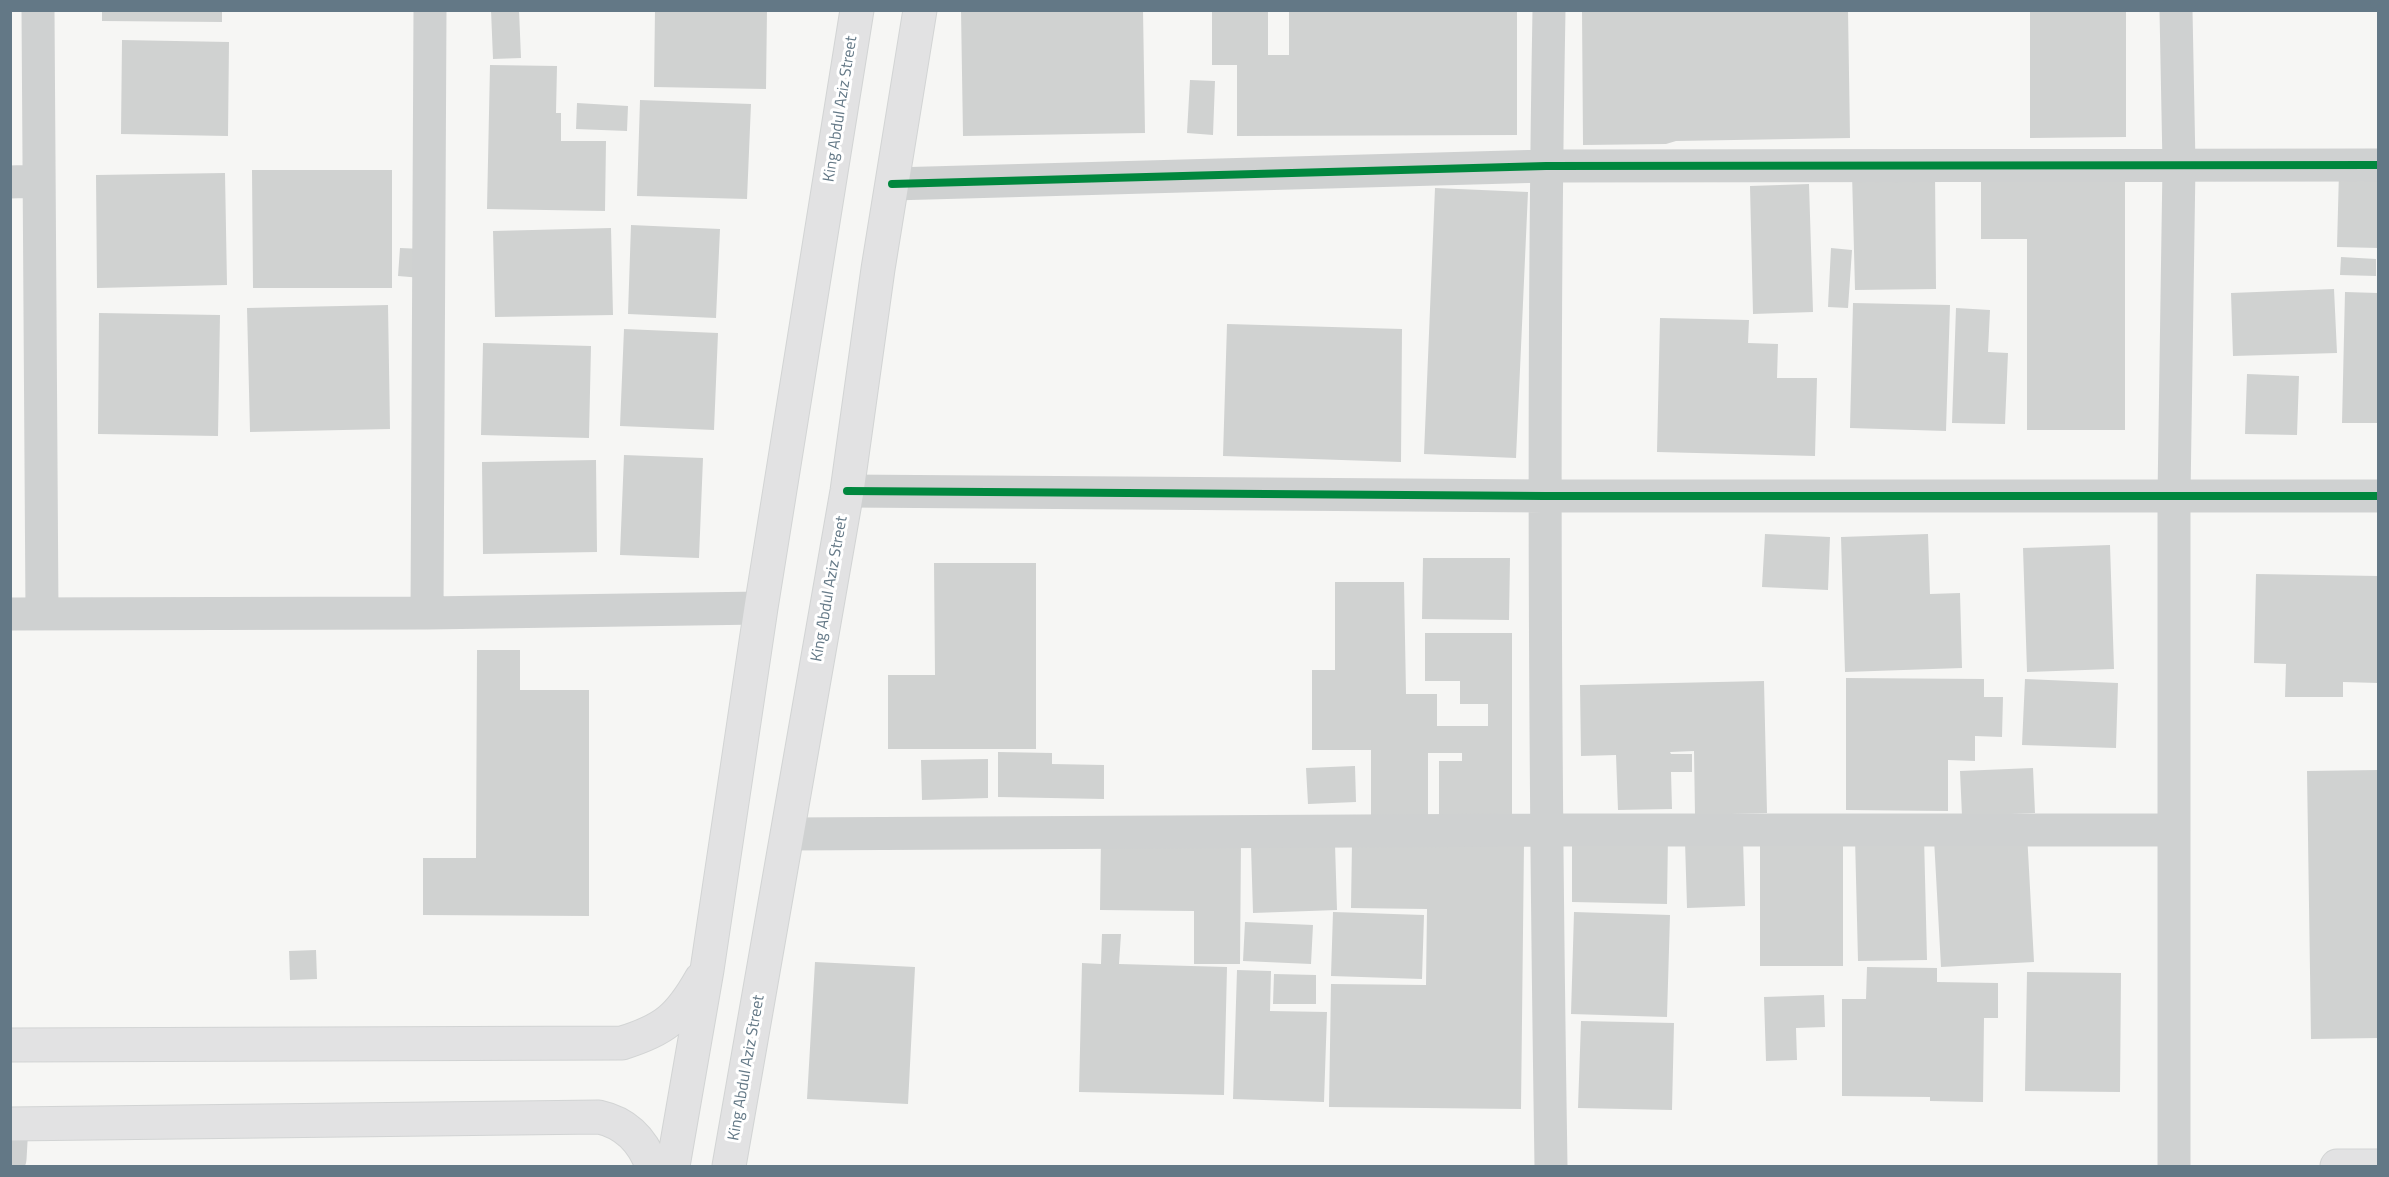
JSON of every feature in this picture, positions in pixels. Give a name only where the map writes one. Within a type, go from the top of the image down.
[{"type":"street","points":[[38,10],[25,182],[26,614],[427,613],[761,608]]},
{"type":"street","points":[[427,613],[430,10]]},
{"type":"street","name":"King Abdul Aziz Street","points":[[673,1167],[857,10]]},
{"type":"street","name":"King Abdul Aziz Street","points":[[729,1167],[848,491],[892,184],[920,10]]},
{"type":"street","points":[[1549,10],[1545,496],[1546,830],[1551,1167]]},
{"type":"street","points":[[2174,1167],[2174,496],[2179,165],[2176,10]]},
{"type":"street","points":[[892,184],[1546,166],[2379,165]]},
{"type":"street","points":[[848,491],[1545,496],[2379,496]]},
{"type":"street","points":[[788,834],[1546,830],[2174,831]]},
{"type":"street","points":[[10,1045],[622,1043],[649,1035],[668,1023],[687,1004],[706,970]]},
{"type":"street","points":[[10,1160],[11,1124],[599,1117],[616,1121],[632,1133],[646,1149],[652,1167]]},
{"type":"street","points":[[2337,1167],[2379,1166]]},
{"type":"building","points":[[102,10],[222,10],[222,22],[102,21]]},
{"type":"building","points":[[491,10],[519,10],[521,58],[493,59]]},
{"type":"building","points":[[655,10],[767,10],[766,89],[654,87]]},
{"type":"building","points":[[961,10],[1143,10],[1145,133],[963,136]]},
{"type":"building","points":[[1212,10],[1268,10],[1268,55],[1289,55],[1289,10],[1517,10],[1517,135],[1237,136],[1237,65],[1212,65]]},
{"type":"building","points":[[1582,10],[1848,10],[1850,138],[1583,145]]},
{"type":"building","points":[[2030,10],[2126,10],[2126,137],[2030,138]]},
{"type":"building","points":[[122,40],[229,42],[228,136],[121,134]]},
{"type":"building","points":[[490,65],[557,66],[556,113],[561,113],[561,141],[606,141],[605,211],[487,209]]},
{"type":"building","points":[[1190,80],[1215,81],[1213,135],[1187,133]]},
{"type":"building","points":[[640,100],[751,104],[747,199],[637,196]]},
{"type":"building","points":[[577,103],[628,106],[627,131],[576,129]]},
{"type":"building","points":[[252,170],[392,170],[392,288],[253,288]]},
{"type":"building","points":[[2339,171],[2378,172],[2378,248],[2337,247]]},
{"type":"building","points":[[1935,172],[1936,289],[1855,290],[1852,173]]},
{"type":"building","points":[[225,173],[227,285],[97,288],[96,175]]},
{"type":"building","points":[[1981,176],[2125,176],[2125,430],[2027,430],[2027,239],[1981,239]]},
{"type":"building","points":[[1809,184],[1813,312],[1753,314],[1750,186]]},
{"type":"building","points":[[1435,188],[1528,192],[1516,458],[1424,454]]},
{"type":"building","points":[[631,225],[720,229],[716,318],[628,314]]},
{"type":"building","points":[[611,228],[613,315],[495,317],[493,231]]},
{"type":"building","points":[[400,248],[424,249],[422,278],[398,276]]},
{"type":"building","points":[[1831,248],[1852,250],[1848,308],[1828,307]]},
{"type":"building","points":[[2341,257],[2376,259],[2376,276],[2340,275]]},
{"type":"building","points":[[2334,289],[2337,353],[2233,356],[2231,293]]},
{"type":"building","points":[[2345,292],[2378,293],[2378,423],[2342,423]]},
{"type":"building","points":[[1853,303],[1950,305],[1946,431],[1850,428]]},
{"type":"building","points":[[388,305],[390,429],[250,432],[247,308]]},
{"type":"building","points":[[1956,308],[1990,310],[1988,352],[2008,353],[2005,424],[1952,423]]},
{"type":"building","points":[[99,313],[220,315],[218,436],[98,434]]},
{"type":"building","points":[[1660,318],[1749,320],[1748,343],[1778,344],[1777,378],[1817,378],[1815,456],[1657,452]]},
{"type":"building","points":[[1227,324],[1402,329],[1401,462],[1223,456]]},
{"type":"building","points":[[624,329],[718,333],[714,430],[620,426]]},
{"type":"building","points":[[483,343],[591,346],[589,438],[481,435]]},
{"type":"building","points":[[2247,374],[2299,376],[2297,435],[2245,434]]},
{"type":"building","points":[[624,455],[703,458],[699,558],[620,555]]},
{"type":"building","points":[[596,460],[597,552],[483,554],[482,462]]},
{"type":"building","points":[[1765,534],[1830,537],[1828,590],[1762,587]]},
{"type":"building","points":[[1928,534],[1930,594],[1960,593],[1962,668],[1845,672],[1841,537]]},
{"type":"building","points":[[2110,545],[2114,669],[2027,672],[2023,548]]},
{"type":"building","points":[[1423,558],[1510,558],[1509,620],[1422,619]]},
{"type":"building","points":[[934,563],[1036,563],[1036,749],[888,749],[888,675],[935,675]]},
{"type":"building","points":[[2256,574],[2378,576],[2378,683],[2343,682],[2343,697],[2285,697],[2286,664],[2254,663]]},
{"type":"building","points":[[1335,582],[1404,582],[1406,694],[1437,694],[1437,726],[1488,726],[1488,704],[1460,704],[1460,681],[1425,681],[1425,633],[1512,633],[1512,817],[1439,817],[1439,761],[1462,761],[1462,753],[1428,753],[1428,815],[1371,815],[1371,750],[1312,750],[1312,670],[1335,670]]},
{"type":"building","points":[[477,650],[520,650],[520,690],[589,690],[589,916],[423,915],[423,858],[476,858]]},
{"type":"building","points":[[1846,678],[1984,679],[1984,697],[2003,697],[2002,737],[1975,736],[1975,761],[1948,760],[1948,811],[1846,810]]},
{"type":"building","points":[[2025,679],[2118,683],[2116,748],[2022,745]]},
{"type":"building","points":[[1764,681],[1767,813],[1695,815],[1694,751],[1670,752],[1671,754],[1692,754],[1692,772],[1671,772],[1672,809],[1618,810],[1616,755],[1581,756],[1580,685]]},
{"type":"building","points":[[998,752],[1052,753],[1052,764],[1104,765],[1104,799],[998,797]]},
{"type":"building","points":[[988,759],[988,798],[922,800],[921,760]]},
{"type":"building","points":[[1355,766],[1356,802],[1308,804],[1306,768]]},
{"type":"building","points":[[2033,768],[2035,813],[1962,816],[1960,771]]},
{"type":"building","points":[[2378,770],[2378,1038],[2311,1039],[2307,771]]},
{"type":"building","points":[[2027,833],[2034,962],[1941,967],[1934,839]]},
{"type":"building","points":[[1572,834],[1668,835],[1667,904],[1572,902]]},
{"type":"building","points":[[1924,836],[1927,960],[1858,961],[1855,837]]},
{"type":"building","points":[[1760,837],[1843,837],[1843,966],[1760,966]]},
{"type":"building","points":[[1101,838],[1241,840],[1240,964],[1194,964],[1194,911],[1100,910]]},
{"type":"building","points":[[1743,839],[1745,906],[1687,908],[1685,841]]},
{"type":"building","points":[[1352,841],[1524,843],[1521,1109],[1329,1107],[1331,984],[1426,985],[1427,909],[1351,908]]},
{"type":"building","points":[[1335,844],[1337,910],[1253,913],[1251,846]]},
{"type":"building","points":[[1333,912],[1424,915],[1422,979],[1331,976]]},
{"type":"building","points":[[1574,912],[1670,915],[1667,1017],[1571,1014]]},
{"type":"building","points":[[1245,922],[1313,925],[1311,964],[1243,961]]},
{"type":"building","points":[[1102,934],[1121,934],[1119,964],[1227,967],[1224,1095],[1079,1092],[1082,963],[1101,964]]},
{"type":"building","points":[[316,950],[317,979],[290,980],[289,951]]},
{"type":"building","points":[[815,962],[915,967],[908,1104],[807,1099]]},
{"type":"building","points":[[1867,967],[1937,968],[1937,982],[1998,983],[1998,1018],[1984,1018],[1983,1102],[1930,1101],[1930,1097],[1842,1096],[1842,999],[1866,999]]},
{"type":"building","points":[[1237,970],[1271,971],[1270,1011],[1327,1012],[1324,1102],[1233,1099]]},
{"type":"building","points":[[2027,972],[2121,973],[2120,1092],[2025,1091]]},
{"type":"building","points":[[1274,974],[1316,975],[1316,1004],[1273,1004]]},
{"type":"building","points":[[1824,995],[1825,1027],[1796,1028],[1797,1060],[1766,1061],[1764,997]]},
{"type":"building","points":[[1581,1021],[1674,1023],[1672,1110],[1578,1108]]},
{"type":"cycle path","points":[[892,184],[1546,166],[2378,165]]},
{"type":"cycle path","points":[[847,491],[1545,496],[2378,496]]}]
